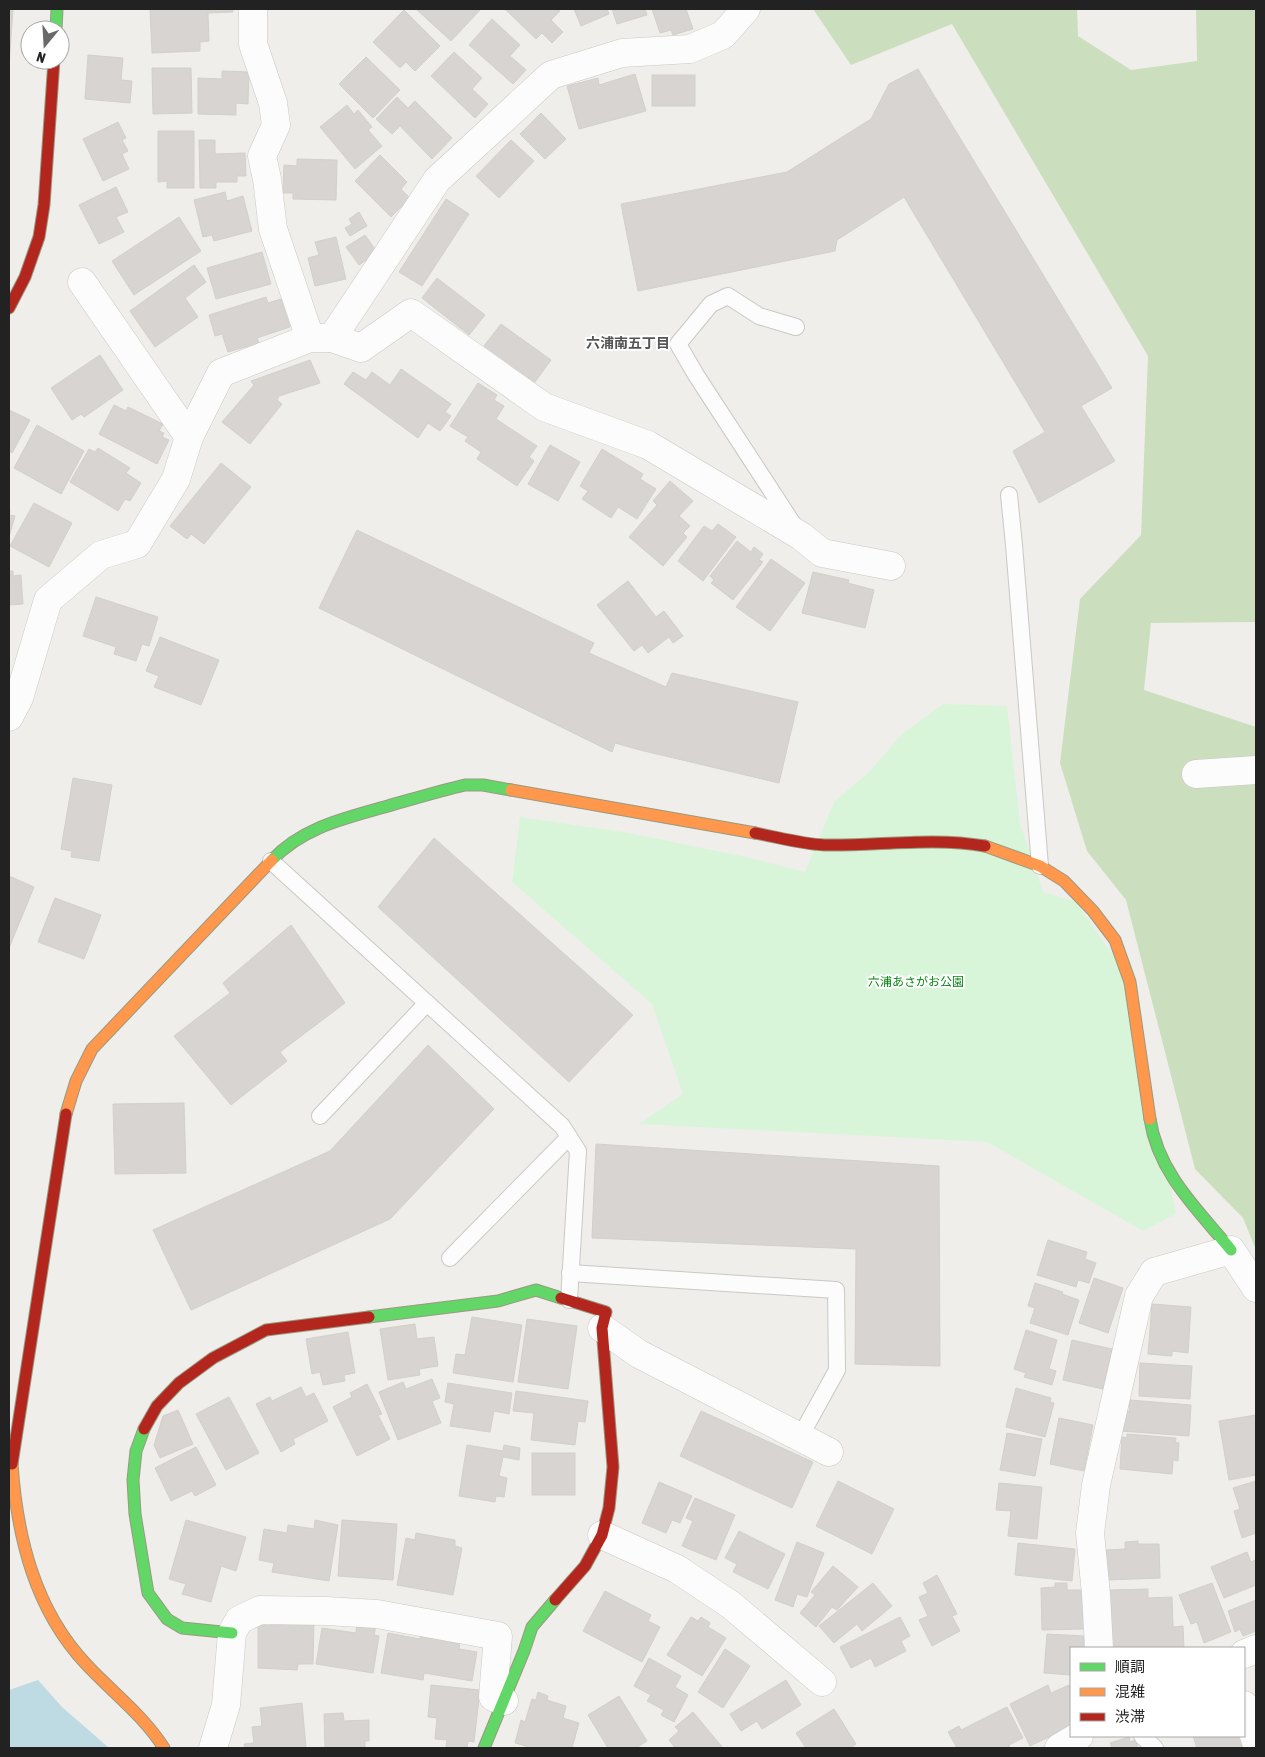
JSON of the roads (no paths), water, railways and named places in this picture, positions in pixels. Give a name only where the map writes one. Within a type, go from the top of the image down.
[{"type":"street","points":[[253,9],[253,44],[274,103],[276,125],[262,156],[267,179],[273,229],[321,338]]},
{"type":"street","points":[[321,338],[437,180],[551,75],[622,53],[690,49],[723,35],[746,9]]},
{"type":"street","points":[[9,308],[25,277],[39,237],[44,205],[53,70]]},
{"type":"street","points":[[82,282],[189,437]]},
{"type":"street","points":[[9,718],[18,698],[48,600],[101,555],[137,544],[176,479],[189,437],[221,373],[321,338],[361,348],[410,312],[544,407],[648,445],[801,536],[822,553],[891,566]]},
{"type":"street","points":[[1196,774],[1256,770]]},
{"type":"street","points":[[164,1748],[149,1725],[76,1654],[46,1607],[31,1574],[22,1542],[13,1485],[11,1460],[66,1115],[72,1090],[82,1065],[92,1049],[282,849],[303,835],[328,823],[447,789],[464,785],[483,785],[822,845],[932,841],[960,842],[990,847],[1040,866],[1064,881],[1093,911],[1115,940],[1130,982],[1151,1126],[1159,1155],[1175,1183],[1231,1250],[1256,1288]]},
{"type":"street","points":[[1099,1647],[1090,1533],[1096,1485],[1139,1296],[1154,1272],[1231,1250]]},
{"type":"street","points":[[232,1633],[182,1628],[167,1619],[148,1593],[135,1514],[133,1480],[136,1451],[145,1425],[157,1406],[179,1383],[213,1358],[266,1330],[498,1301],[536,1290],[606,1312],[602,1328],[612,1467],[609,1508],[602,1535],[585,1566],[532,1627],[484,1748]]},
{"type":"street","points":[[602,1328],[639,1354],[829,1452]]},
{"type":"street","points":[[602,1535],[677,1569],[731,1605],[822,1682]]},
{"type":"street","points":[[213,1748],[226,1705],[232,1633],[239,1620],[260,1610],[377,1614],[498,1636],[493,1697],[504,1701]]},
{"type":"street","points":[[1245,1708],[1256,1742]]},
{"type":"street","points":[[1059,1748],[1077,1737]]},
{"type":"lane","points":[[796,327],[759,316],[728,296],[712,304],[678,344],[696,375],[801,536]]},
{"type":"lane","points":[[1009,495],[1040,866]]},
{"type":"lane","points":[[271,861],[562,1126],[578,1151],[569,1300]]},
{"type":"lane","points":[[320,1116],[427,1003]]},
{"type":"lane","points":[[450,1258],[569,1137]]},
{"type":"lane","points":[[570,1273],[836,1290],[837,1370],[800,1437]]},
{"type":"lane","points":[[1143,1737],[1155,1748]]},
{"type":"water","points":[[38,1680],[62,1707],[109,1748],[9,1748],[9,1690]]},
{"type":"district","name":"六浦南五丁目","points":[[628,343]]},
{"type":"park label","name":"六浦あさがお公園","points":[[916,982]]}]
